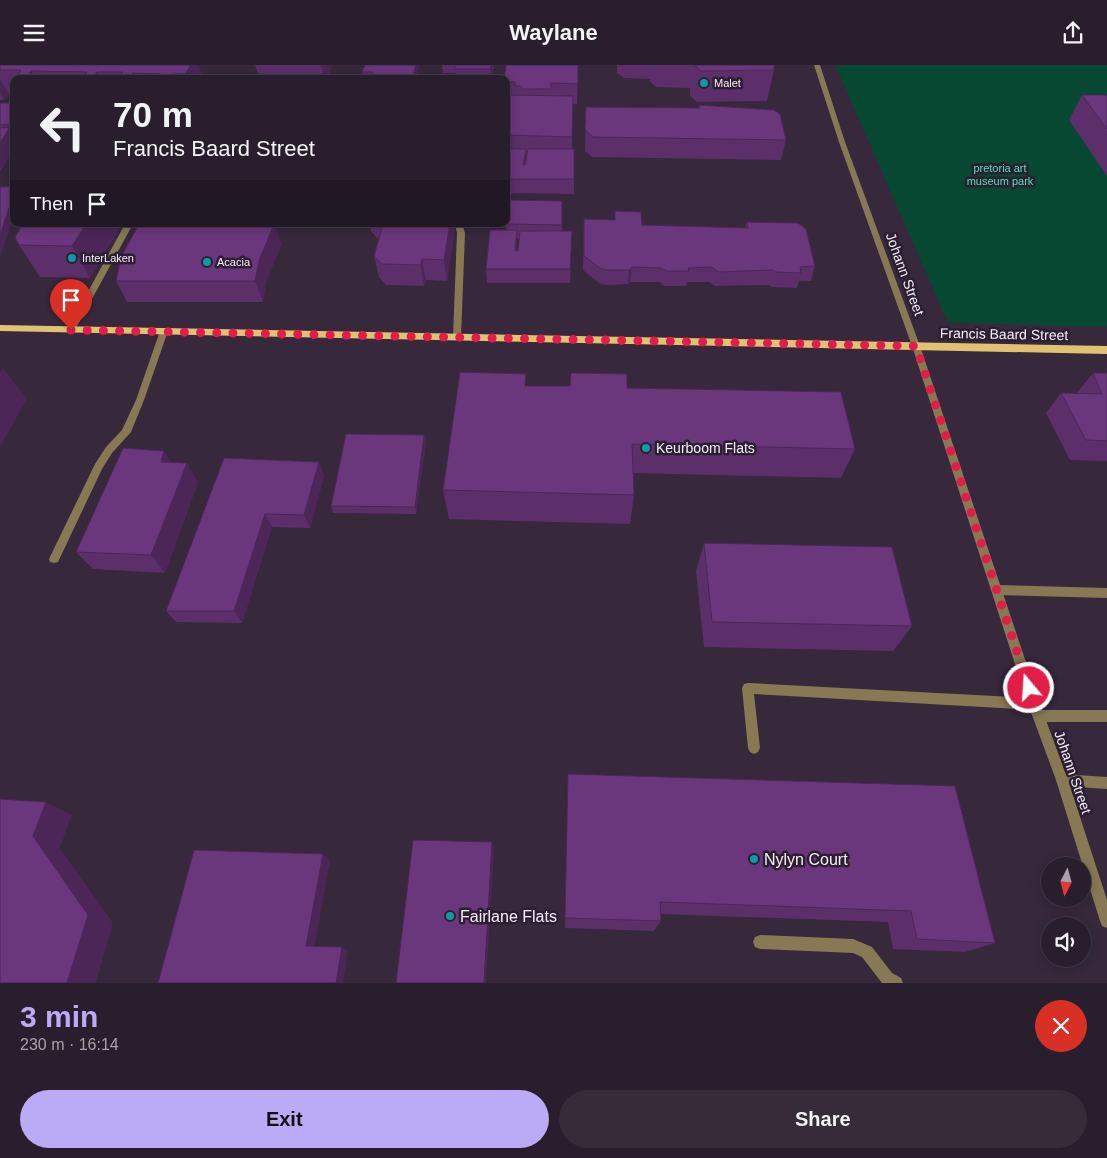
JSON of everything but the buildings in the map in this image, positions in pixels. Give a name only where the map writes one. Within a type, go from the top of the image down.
[{"type":"main road","name":"Francis Baard Street","points":[[0,328],[1107,350]]},
{"type":"street","name":"Johann Street","points":[[817,65],[842,142],[916,346],[1034,704],[1062,780],[1107,921]]},
{"type":"street","points":[[71,330],[127,227]]},
{"type":"street","points":[[457,337],[460,227]]},
{"type":"street","points":[[54,559],[98,467],[109,450],[126,432],[140,400],[164,331]]},
{"type":"street","points":[[997,590],[1107,593]]},
{"type":"street","points":[[754,748],[748,689],[1034,704]]},
{"type":"street","points":[[1039,716],[1107,716]]},
{"type":"street","points":[[1062,780],[1107,783]]},
{"type":"street","points":[[760,942],[854,946],[867,952],[886,978],[896,983]]},
{"type":"green space","name":"pretoria art museum park","points":[[835,65],[1107,65],[1107,327],[948,323]]},
{"type":"place","name":"Malet","points":[[704,83]]},
{"type":"place","name":"InterLaken","points":[[72,258]]},
{"type":"place","name":"Acacia","points":[[207,262]]},
{"type":"place","name":"Keurboom Flats","points":[[646,448]]},
{"type":"place","name":"Nylyn Court","points":[[754,859]]},
{"type":"place","name":"Fairlane Flats","points":[[450,916]]},
{"type":"route","points":[[71,330],[916,346],[1029,688]]}]
